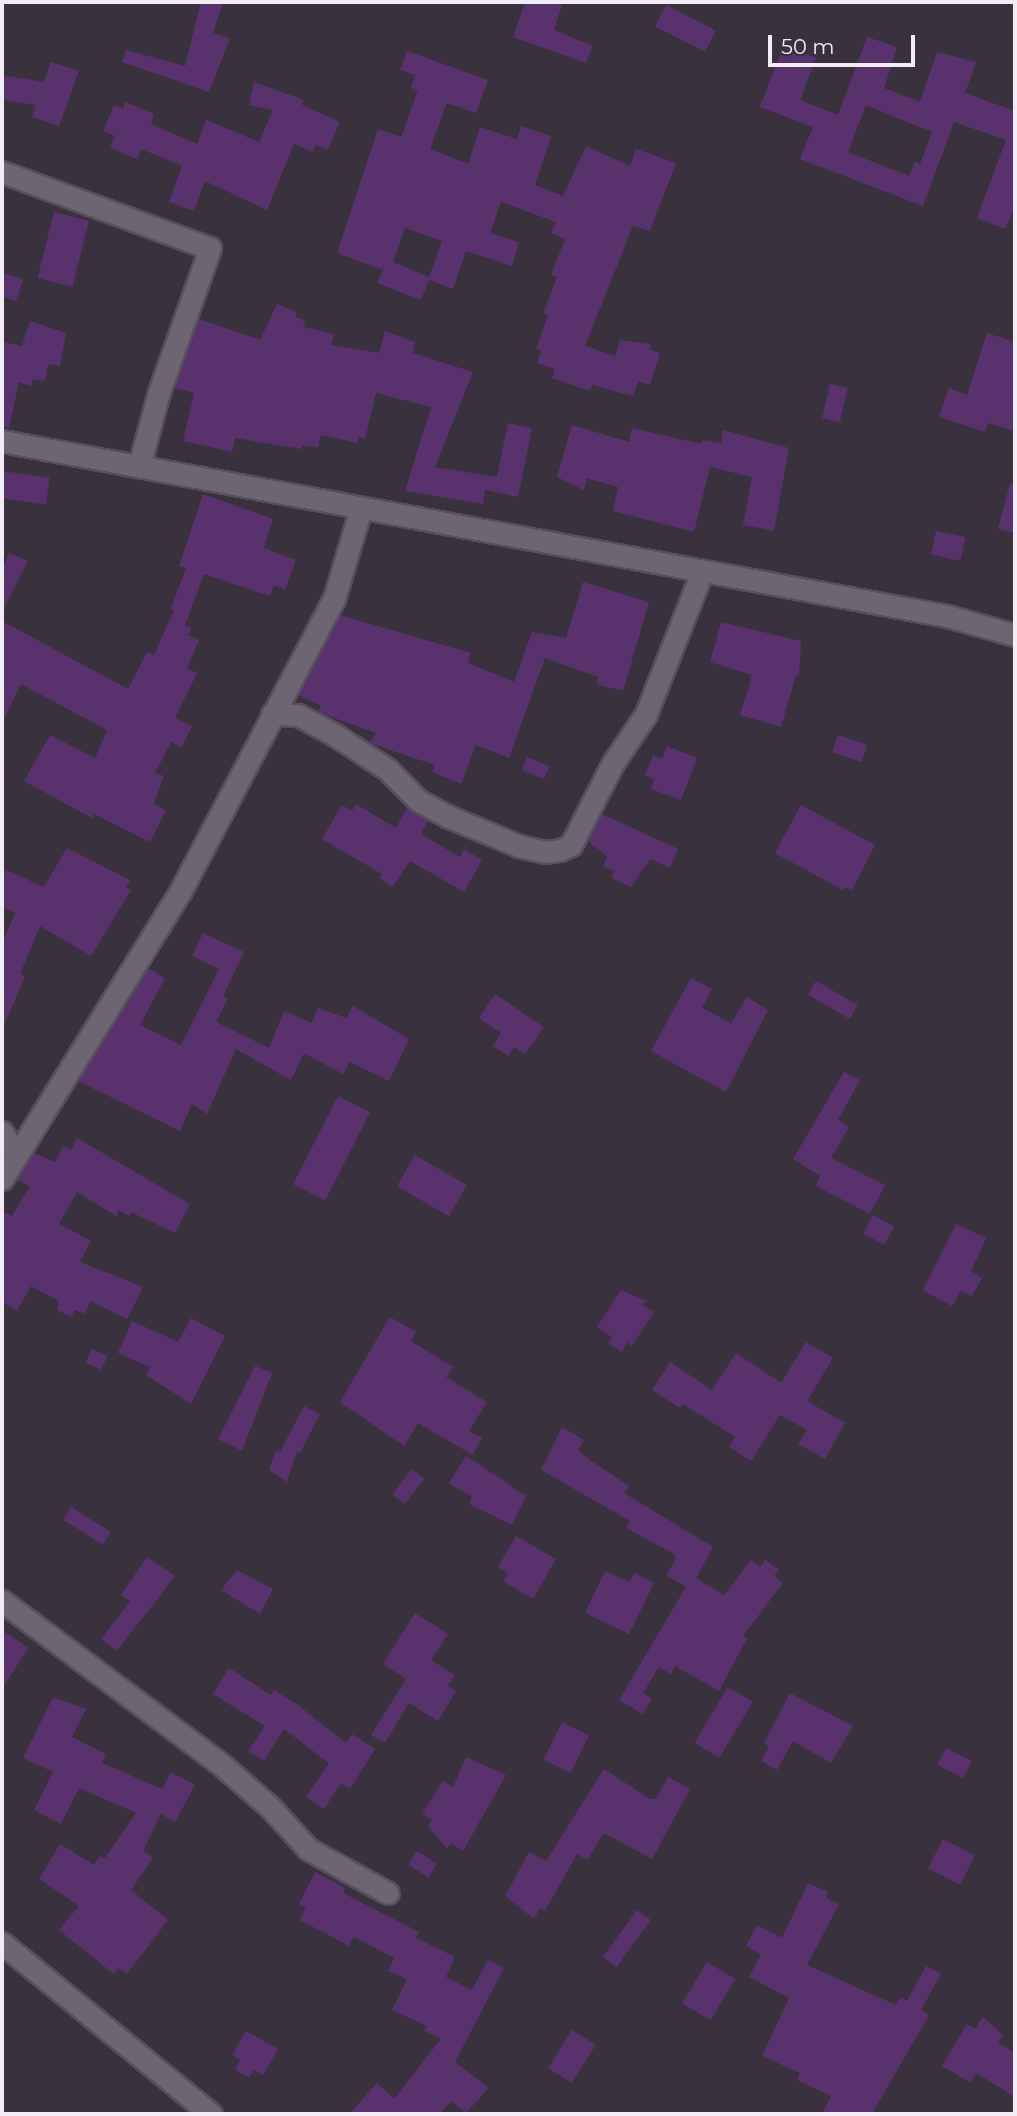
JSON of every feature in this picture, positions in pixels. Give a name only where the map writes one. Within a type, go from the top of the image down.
[{"type":"street","points":[[2,172],[210,248],[159,392],[139,466]]},
{"type":"street","points":[[2,441],[947,616],[1015,635]]},
{"type":"street","points":[[2,1178],[181,890],[334,599],[361,508]]},
{"type":"street","points":[[272,714],[298,715],[335,735],[387,769],[419,801],[447,816],[519,846],[544,852],[559,850],[571,845],[613,763],[646,714],[702,572]]},
{"type":"street","points":[[2,1132],[16,1155]]},
{"type":"street","points":[[2,1601],[223,1766],[271,1808],[308,1849],[388,1893]]},
{"type":"street","points":[[2,1943],[211,2114]]},
{"type":"building","points":[[201,2],[223,2],[213,33],[230,38],[209,92],[122,62],[126,50],[185,66]]},
{"type":"building","points":[[525,2],[563,2],[554,30],[593,46],[586,63],[513,37]]},
{"type":"building","points":[[666,5],[716,30],[705,52],[655,26]]},
{"type":"building","points":[[867,37],[897,47],[884,88],[920,102],[937,52],[976,62],[965,93],[1015,111],[1015,206],[1005,229],[977,218],[1006,140],[954,122],[923,206],[800,159],[813,127],[760,107],[784,45],[816,58],[800,100],[838,115]],"holes":[[[866,105],[932,132],[920,164],[915,162],[909,176],[848,152]]]},
{"type":"building","points":[[407,51],[488,80],[476,113],[447,103],[430,149],[468,164],[480,127],[517,139],[521,126],[551,136],[535,185],[563,196],[586,146],[630,166],[636,149],[676,163],[650,231],[633,226],[585,346],[615,356],[620,340],[651,344],[649,349],[660,353],[650,385],[638,381],[633,396],[592,385],[590,391],[552,378],[555,369],[537,363],[541,351],[536,349],[548,316],[543,314],[557,277],[551,275],[565,239],[551,233],[556,222],[501,202],[490,233],[519,242],[512,266],[466,251],[453,289],[429,280],[421,300],[377,283],[383,270],[337,253],[378,129],[401,137],[418,90],[411,88],[415,75],[400,70]],"holes":[[[405,228],[442,241],[429,277],[393,262]]]},
{"type":"building","points":[[51,62],[79,71],[59,126],[32,117],[36,105],[2,100],[2,75],[44,82]]},
{"type":"building","points":[[254,82],[304,100],[302,105],[340,122],[328,150],[316,145],[313,152],[294,144],[267,210],[205,181],[194,211],[169,202],[182,166],[141,149],[137,159],[110,148],[115,136],[103,131],[114,105],[123,109],[125,102],[154,114],[151,124],[197,144],[206,120],[259,142],[273,110],[249,105]]},
{"type":"building","points":[[54,212],[89,221],[72,287],[38,278]]},
{"type":"building","points":[[2,273],[23,279],[16,301],[2,297]]},
{"type":"building","points":[[277,304],[297,312],[295,317],[305,320],[303,327],[334,334],[331,345],[379,353],[385,331],[415,342],[413,353],[473,372],[435,467],[497,477],[508,423],[532,428],[518,497],[485,490],[483,504],[405,491],[431,407],[376,393],[365,439],[359,437],[358,443],[321,435],[318,448],[302,445],[301,449],[235,438],[232,452],[183,441],[194,393],[174,388],[199,319],[260,340]]},
{"type":"building","points":[[30,321],[66,333],[60,366],[48,364],[45,381],[33,379],[31,386],[19,382],[9,428],[2,427],[2,342],[22,346]]},
{"type":"building","points":[[987,333],[1015,342],[1015,431],[988,423],[985,432],[939,417],[949,388],[967,395]]},
{"type":"building","points":[[830,384],[848,388],[840,422],[822,418]]},
{"type":"building","points":[[572,425],[629,442],[632,428],[701,444],[702,440],[721,443],[723,430],[789,448],[774,531],[743,525],[752,477],[710,467],[694,532],[613,511],[618,487],[587,478],[584,490],[557,477]]},
{"type":"building","points":[[2,471],[50,478],[46,504],[2,498]]},
{"type":"building","points":[[1010,483],[1015,484],[1015,533],[998,529]]},
{"type":"building","points":[[203,494],[273,519],[264,548],[296,560],[285,590],[274,585],[270,596],[204,574],[185,625],[192,628],[188,635],[199,640],[187,668],[197,673],[175,718],[192,726],[181,748],[171,742],[155,773],[164,776],[154,804],[166,810],[150,842],[94,814],[92,818],[24,781],[50,735],[95,758],[107,730],[21,684],[2,723],[2,621],[128,689],[147,652],[154,655],[174,610],[171,609],[186,568],[179,566]]},
{"type":"building","points":[[936,531],[965,537],[960,561],[931,554]]},
{"type":"building","points":[[9,553],[28,561],[2,612],[2,571]]},
{"type":"building","points":[[583,582],[649,602],[623,691],[596,684],[598,677],[545,658],[509,758],[476,745],[461,784],[432,772],[435,765],[375,745],[370,742],[376,733],[326,715],[318,711],[321,706],[298,695],[340,615],[471,653],[468,663],[514,682],[532,632],[566,638]]},
{"type":"building","points":[[721,622],[801,641],[799,676],[796,675],[781,727],[740,715],[752,675],[710,662]]},
{"type":"building","points":[[838,735],[867,745],[861,762],[832,752]]},
{"type":"building","points":[[667,746],[697,758],[681,800],[651,789],[654,779],[645,776],[653,755],[662,759]]},
{"type":"building","points":[[527,757],[549,766],[544,779],[522,770]]},
{"type":"building","points":[[356,804],[396,828],[407,808],[428,821],[421,834],[460,857],[464,849],[482,860],[464,892],[410,861],[392,887],[379,878],[382,874],[322,839],[342,805],[352,811]]},
{"type":"building","points":[[801,805],[875,845],[852,890],[845,887],[843,890],[775,853]]},
{"type":"building","points":[[602,814],[678,849],[670,868],[650,859],[631,887],[611,878],[614,871],[603,866],[607,856],[588,841]]},
{"type":"building","points":[[67,848],[130,880],[126,887],[131,890],[91,956],[40,926],[20,974],[25,977],[2,1030],[2,943],[15,913],[2,907],[2,880],[6,870],[44,887]]},
{"type":"building","points":[[203,933],[244,952],[223,996],[228,998],[216,1022],[269,1048],[284,1011],[312,1023],[318,1008],[346,1018],[353,1006],[409,1039],[389,1081],[350,1062],[343,1074],[304,1053],[291,1080],[236,1049],[207,1114],[192,1104],[180,1131],[78,1081],[148,968],[165,978],[140,1025],[181,1045],[219,969],[192,956]]},
{"type":"building","points":[[691,978],[712,989],[702,1008],[731,1023],[747,997],[768,1010],[726,1092],[651,1051]]},
{"type":"building","points":[[816,981],[858,1005],[850,1019],[808,995]]},
{"type":"building","points":[[495,994],[544,1027],[525,1054],[514,1047],[508,1056],[493,1046],[501,1033],[479,1018]]},
{"type":"building","points":[[844,1072],[860,1080],[838,1120],[849,1127],[831,1158],[885,1185],[870,1214],[816,1186],[820,1176],[793,1159]]},
{"type":"building","points":[[338,1096],[370,1112],[325,1201],[293,1184]]},
{"type":"building","points":[[77,1138],[190,1204],[175,1233],[131,1212],[129,1216],[119,1210],[116,1216],[77,1192],[59,1224],[91,1241],[80,1262],[143,1287],[127,1319],[91,1301],[84,1314],[75,1310],[71,1317],[57,1310],[59,1301],[31,1286],[17,1311],[2,1302],[2,1211],[12,1216],[30,1186],[17,1180],[34,1153],[55,1162],[63,1146],[71,1150]]},
{"type":"building","points":[[415,1155],[467,1185],[449,1216],[397,1186]]},
{"type":"building","points":[[873,1215],[894,1226],[884,1245],[863,1234]]},
{"type":"building","points":[[956,1224],[986,1238],[971,1271],[982,1278],[972,1296],[961,1291],[952,1306],[923,1290]]},
{"type":"building","points":[[621,1290],[646,1301],[643,1305],[654,1312],[632,1346],[627,1342],[622,1352],[608,1343],[612,1337],[597,1327]]},
{"type":"building","points":[[390,1317],[416,1332],[411,1341],[453,1367],[446,1377],[487,1402],[469,1431],[482,1438],[473,1455],[418,1423],[404,1446],[340,1402]]},
{"type":"building","points":[[191,1318],[225,1336],[191,1404],[146,1375],[150,1367],[118,1353],[132,1321],[178,1342]]},
{"type":"building","points":[[806,1342],[833,1358],[807,1401],[845,1423],[825,1459],[798,1444],[807,1430],[780,1415],[751,1461],[729,1447],[735,1437],[683,1404],[680,1408],[652,1390],[670,1362],[712,1390],[736,1353],[781,1383]]},
{"type":"building","points":[[92,1349],[107,1356],[101,1370],[86,1363]]},
{"type":"building","points":[[255,1366],[272,1373],[242,1451],[218,1439]]},
{"type":"building","points":[[304,1406],[320,1414],[300,1453],[297,1451],[287,1482],[269,1470],[276,1451],[280,1452]]},
{"type":"building","points":[[562,1427],[584,1440],[578,1450],[587,1458],[629,1486],[624,1493],[713,1547],[696,1578],[724,1595],[751,1560],[760,1567],[765,1560],[779,1570],[774,1576],[783,1583],[743,1636],[747,1638],[719,1691],[675,1666],[671,1674],[659,1667],[643,1693],[652,1698],[643,1714],[619,1700],[686,1587],[666,1575],[676,1559],[674,1554],[626,1528],[630,1521],[541,1470]]},
{"type":"building","points":[[466,1456],[526,1496],[512,1525],[469,1504],[472,1497],[449,1483]]},
{"type":"building","points":[[412,1469],[425,1479],[405,1504],[392,1494]]},
{"type":"building","points":[[71,1507],[111,1532],[103,1545],[63,1520]]},
{"type":"building","points":[[516,1536],[556,1559],[533,1599],[503,1581],[508,1573],[498,1567]]},
{"type":"building","points":[[147,1557],[175,1576],[117,1651],[101,1639],[130,1601],[121,1595]]},
{"type":"building","points":[[237,1570],[273,1589],[260,1614],[221,1590]]},
{"type":"building","points":[[605,1571],[630,1582],[634,1573],[654,1583],[629,1634],[585,1613]]},
{"type":"building","points":[[415,1613],[448,1634],[431,1660],[455,1675],[448,1686],[456,1691],[438,1721],[409,1703],[385,1743],[371,1735],[406,1679],[383,1664]]},
{"type":"building","points":[[2,1630],[28,1648],[2,1689]]},
{"type":"building","points":[[229,1668],[271,1695],[274,1690],[298,1705],[346,1743],[352,1734],[375,1749],[350,1789],[341,1783],[324,1809],[306,1797],[329,1763],[284,1729],[264,1761],[248,1751],[265,1726],[213,1694]]},
{"type":"building","points":[[728,1687],[753,1702],[719,1758],[695,1743]]},
{"type":"building","points":[[790,1693],[853,1726],[831,1763],[793,1741],[777,1770],[761,1761],[769,1746],[764,1743]]},
{"type":"building","points":[[53,1697],[86,1709],[72,1737],[106,1754],[102,1763],[162,1789],[171,1772],[195,1785],[175,1822],[161,1814],[143,1851],[153,1858],[131,1890],[168,1920],[127,1974],[118,1968],[114,1974],[59,1930],[79,1906],[39,1879],[60,1844],[94,1865],[100,1856],[105,1858],[136,1813],[79,1788],[61,1824],[34,1810],[53,1772],[23,1758]]},
{"type":"building","points":[[562,1722],[589,1735],[571,1773],[544,1760]]},
{"type":"building","points":[[946,1748],[972,1761],[963,1778],[937,1765]]},
{"type":"building","points":[[466,1757],[506,1775],[463,1851],[451,1843],[447,1849],[428,1826],[432,1820],[422,1814],[443,1781],[453,1787]]},
{"type":"building","points":[[604,1769],[650,1799],[656,1799],[668,1777],[690,1789],[652,1859],[604,1833],[587,1860],[577,1854],[545,1911],[540,1908],[534,1919],[505,1896],[529,1852],[546,1861]]},
{"type":"building","points":[[943,1839],[975,1855],[960,1885],[928,1868]]},
{"type":"building","points":[[417,1851],[437,1864],[428,1877],[408,1864]]},
{"type":"building","points":[[315,1872],[345,1888],[343,1893],[419,1932],[416,1938],[455,1957],[446,1977],[472,1990],[488,1960],[504,1968],[455,2062],[489,2088],[466,2113],[451,2101],[440,2114],[349,2114],[377,2083],[394,2099],[441,2039],[424,2031],[427,2026],[392,2010],[407,1979],[388,1971],[394,1958],[354,1937],[349,1946],[300,1920],[306,1908],[299,1904]]},
{"type":"building","points":[[808,1883],[828,1892],[826,1898],[839,1904],[807,1965],[896,2005],[901,1997],[907,2001],[926,1966],[941,1974],[921,2010],[929,2015],[872,2114],[822,2114],[831,2096],[797,2080],[800,2073],[762,2056],[789,1998],[749,1977],[761,1954],[746,1946],[757,1925],[782,1938]]},
{"type":"building","points":[[637,1910],[651,1920],[617,1967],[603,1957]]},
{"type":"building","points":[[707,1962],[735,1979],[711,2020],[682,2003]]},
{"type":"building","points":[[983,2017],[1003,2035],[998,2043],[1015,2053],[1015,2097],[976,2073],[971,2083],[942,2066],[967,2024],[975,2029]]},
{"type":"building","points":[[572,2030],[596,2045],[572,2083],[548,2068]]},
{"type":"building","points":[[246,2031],[278,2049],[263,2075],[254,2070],[249,2078],[235,2070],[240,2060],[232,2055]]}]
